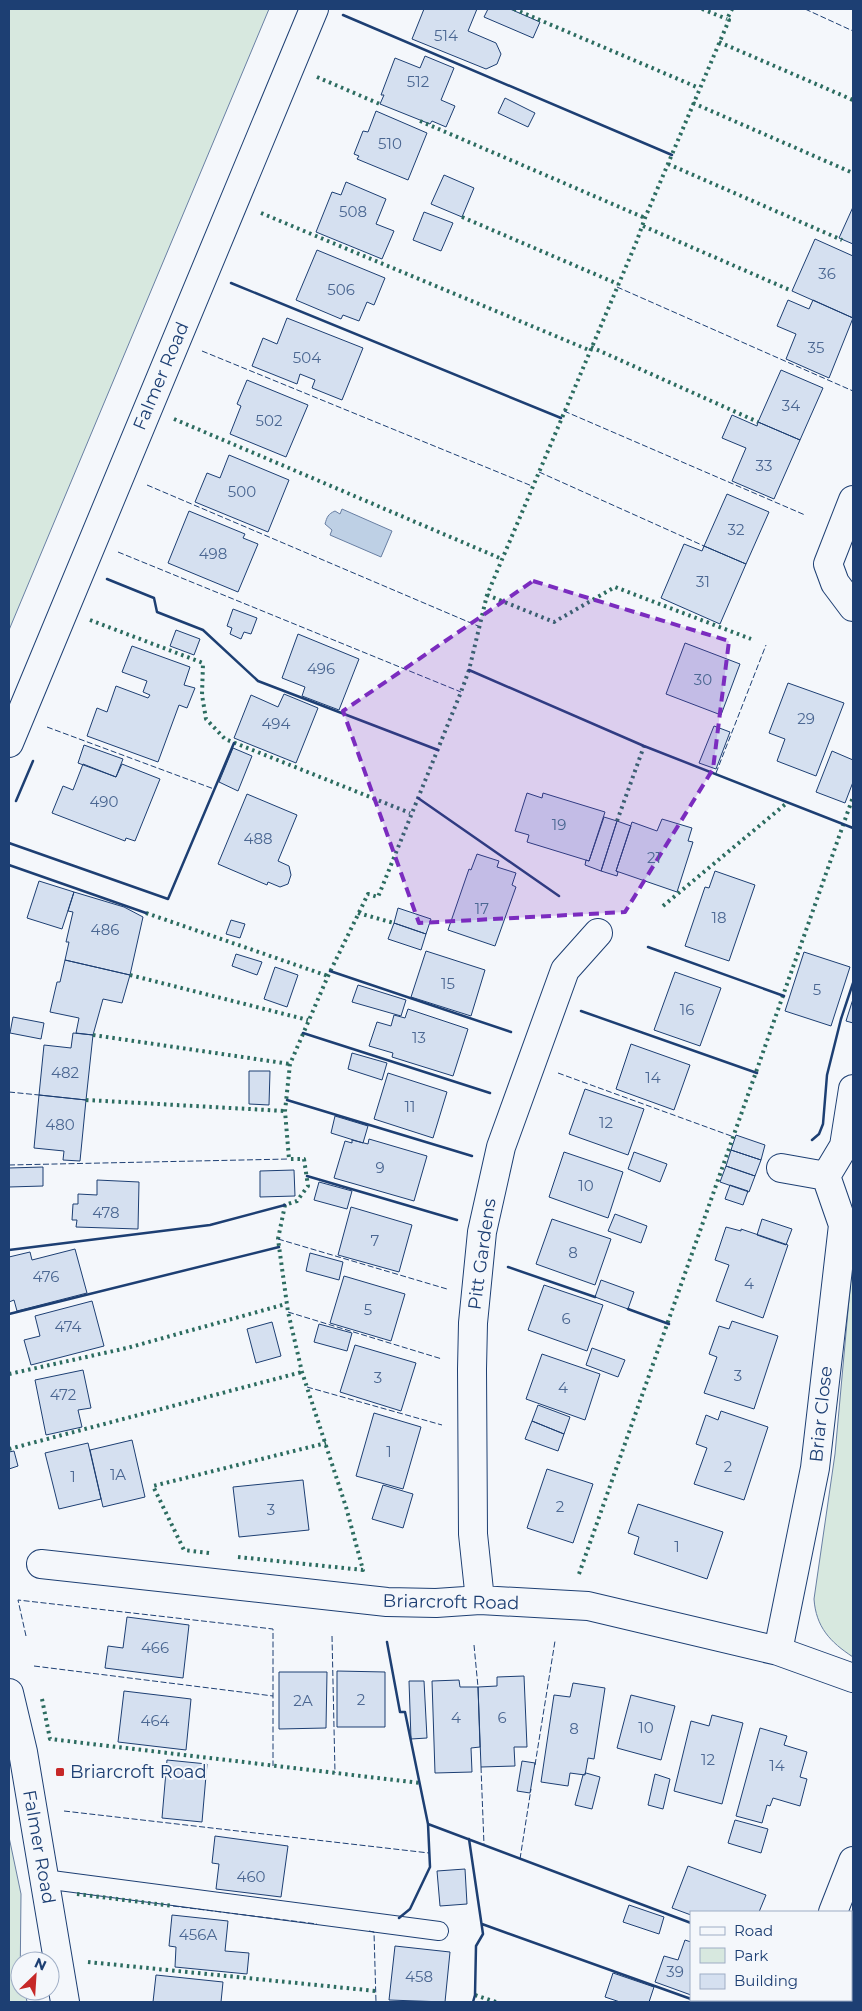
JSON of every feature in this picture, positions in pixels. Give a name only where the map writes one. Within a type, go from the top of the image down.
[{"type":"street","name":"Falmer Road","points":[[9,743],[314,9]]},
{"type":"street","points":[[853,500],[828,564],[835,583],[853,607]]},
{"type":"street","name":"Pitt Gardens","points":[[480,1600],[472,1534],[472,1369],[473,1323],[482,1232],[501,1147],[564,970],[598,933]]},
{"type":"street","points":[[781,1168],[826,1176],[844,1146],[853,1090]]},
{"type":"street","name":"Briar Close","points":[[778,1651],[815,1468],[843,1225],[826,1176]]},
{"type":"street","name":"Briarcroft Road","points":[[41,1564],[387,1602],[436,1603],[480,1600],[588,1606],[778,1651],[853,1678]]},
{"type":"street","name":"Falmer Road","points":[[9,1693],[23,1752],[65,2002]]},
{"type":"street","points":[[833,1911],[853,1861]]},
{"type":"lane","points":[[44,1880],[439,1931]]},
{"type":"highlighted area","points":[[533,581],[729,641],[713,769],[625,912],[419,923],[343,711]]},
{"type":"green space","points":[[9,9],[269,9],[9,630]]},
{"type":"green space","points":[[853,1256],[853,1657],[837,1646],[821,1626],[815,1609],[814,1599],[835,1454]]},
{"type":"green space","points":[[9,1837],[21,1894],[20,1951],[10,1951],[10,2001],[27,2002],[9,2002]]},
{"type":"water","points":[[342,509],[392,531],[381,557],[330,535],[332,530],[325,524],[327,518],[335,511],[340,514]]},
{"type":"building","points":[[424,9],[477,9],[468,31],[496,43],[501,54],[497,64],[486,69],[412,39]]},
{"type":"building","points":[[488,9],[510,9],[540,22],[533,38],[484,17]]},
{"type":"building","points":[[425,56],[454,68],[441,100],[455,106],[446,127],[432,121],[430,124],[380,104],[384,95],[381,95],[395,58],[420,68]]},
{"type":"building","points":[[505,98],[535,113],[528,127],[498,113]]},
{"type":"building","points":[[376,111],[427,133],[408,180],[357,159],[359,156],[354,154],[363,131],[368,132]]},
{"type":"building","points":[[444,175],[474,188],[462,217],[431,204]]},
{"type":"building","points":[[346,182],[386,199],[376,224],[394,231],[382,259],[316,232],[332,192],[341,195]]},
{"type":"building","points":[[853,207],[853,244],[839,238]]},
{"type":"building","points":[[424,212],[453,223],[441,251],[413,240]]},
{"type":"building","points":[[815,239],[853,256],[853,318],[792,291]]},
{"type":"building","points":[[317,250],[385,278],[374,305],[367,302],[359,321],[343,315],[341,319],[296,300]]},
{"type":"building","points":[[788,300],[809,309],[813,300],[853,318],[829,378],[786,359],[796,334],[777,326]]},
{"type":"building","points":[[287,318],[363,348],[342,400],[312,388],[315,380],[300,374],[297,384],[252,366],[263,338],[277,344]]},
{"type":"building","points":[[781,370],[823,388],[800,440],[758,422]]},
{"type":"building","points":[[247,380],[308,405],[286,457],[230,434],[241,406],[237,404]]},
{"type":"building","points":[[732,415],[757,426],[758,422],[800,440],[774,499],[732,481],[746,448],[722,438]]},
{"type":"building","points":[[229,455],[289,480],[268,532],[195,502],[207,473],[220,478]]},
{"type":"building","points":[[727,494],[769,512],[746,564],[704,546]]},
{"type":"building","points":[[189,511],[245,534],[243,538],[258,544],[238,592],[168,563]]},
{"type":"building","points":[[684,544],[702,551],[704,546],[746,564],[720,624],[661,598]]},
{"type":"building","points":[[233,609],[257,618],[251,634],[244,632],[241,639],[230,634],[232,628],[227,626]]},
{"type":"building","points":[[176,630],[200,639],[194,655],[170,646]]},
{"type":"building","points":[[298,634],[359,659],[339,710],[302,696],[305,687],[282,678]]},
{"type":"building","points":[[685,643],[740,664],[721,715],[666,694]]},
{"type":"building","points":[[132,646],[190,667],[184,685],[195,688],[187,708],[179,705],[158,762],[87,736],[97,708],[107,712],[116,686],[148,698],[150,695],[143,692],[147,681],[122,672]]},
{"type":"building","points":[[788,683],[844,703],[816,776],[777,761],[785,739],[769,733]]},
{"type":"building","points":[[284,694],[318,708],[296,763],[234,738],[251,695],[278,707]]},
{"type":"building","points":[[714,726],[730,732],[716,769],[699,763]]},
{"type":"building","points":[[84,745],[123,759],[116,777],[78,763]]},
{"type":"building","points":[[233,748],[252,756],[238,791],[219,782]]},
{"type":"building","points":[[832,751],[853,760],[853,782],[845,803],[816,792]]},
{"type":"building","points":[[83,764],[116,777],[122,764],[160,779],[135,841],[126,838],[125,841],[52,813],[63,786],[73,790]]},
{"type":"building","points":[[527,793],[542,798],[543,793],[605,812],[589,861],[527,842],[529,835],[515,831]]},
{"type":"building","points":[[247,794],[297,815],[278,861],[289,866],[291,875],[288,884],[280,887],[268,882],[267,885],[218,864]]},
{"type":"building","points":[[604,817],[617,821],[601,871],[585,865],[586,860],[589,861]]},
{"type":"building","points":[[662,819],[692,828],[688,841],[693,842],[677,892],[616,871],[632,822],[657,831]]},
{"type":"building","points":[[617,821],[631,826],[616,871],[618,872],[617,876],[601,871]]},
{"type":"building","points":[[477,854],[499,861],[497,867],[516,873],[512,885],[516,887],[495,946],[448,930],[469,869],[471,870]]},
{"type":"building","points":[[715,871],[755,885],[729,961],[685,946],[705,887],[709,888]]},
{"type":"building","points":[[39,881],[74,892],[62,929],[27,918]]},
{"type":"building","points":[[74,892],[124,907],[143,917],[130,975],[65,960],[69,942],[66,942],[73,912],[68,911]]},
{"type":"building","points":[[398,908],[431,919],[426,934],[394,923]]},
{"type":"building","points":[[231,920],[245,924],[240,938],[226,934]]},
{"type":"building","points":[[394,923],[426,934],[421,950],[388,939]]},
{"type":"building","points":[[426,951],[485,970],[471,1016],[411,997]]},
{"type":"building","points":[[804,952],[850,967],[831,1026],[785,1011]]},
{"type":"building","points":[[236,954],[262,962],[257,975],[232,966]]},
{"type":"building","points":[[65,960],[130,975],[122,1003],[103,999],[93,1035],[76,1033],[79,1018],[50,1012],[57,982],[60,982]]},
{"type":"building","points":[[275,967],[298,975],[287,1007],[264,999]]},
{"type":"building","points":[[675,972],[721,988],[700,1046],[654,1030]]},
{"type":"building","points":[[358,985],[406,1000],[401,1016],[352,1002]]},
{"type":"building","points":[[853,999],[853,1023],[846,1021]]},
{"type":"building","points":[[408,1009],[468,1029],[453,1076],[392,1057],[393,1053],[369,1046],[377,1022],[391,1026],[394,1015],[405,1018]]},
{"type":"building","points":[[13,1017],[44,1023],[41,1039],[10,1033]]},
{"type":"building","points":[[73,1033],[93,1035],[86,1100],[39,1095],[44,1045],[71,1048]]},
{"type":"building","points":[[631,1044],[690,1065],[674,1110],[616,1089]]},
{"type":"building","points":[[352,1053],[387,1063],[382,1080],[348,1069]]},
{"type":"building","points":[[249,1071],[270,1071],[269,1105],[249,1104]]},
{"type":"building","points":[[388,1073],[447,1092],[433,1138],[374,1119]]},
{"type":"building","points":[[585,1089],[644,1109],[628,1155],[569,1134]]},
{"type":"building","points":[[39,1095],[86,1100],[80,1161],[63,1160],[64,1151],[34,1148]]},
{"type":"building","points":[[335,1116],[368,1126],[363,1143],[331,1133]]},
{"type":"building","points":[[736,1135],[765,1145],[761,1160],[731,1150]]},
{"type":"building","points":[[369,1139],[427,1156],[414,1201],[334,1178],[345,1141],[352,1143],[352,1140],[368,1144]]},
{"type":"building","points":[[731,1150],[761,1160],[755,1176],[726,1166]]},
{"type":"building","points":[[564,1152],[623,1172],[608,1218],[549,1197]]},
{"type":"building","points":[[634,1152],[667,1164],[660,1182],[628,1169]]},
{"type":"building","points":[[726,1166],[755,1176],[749,1192],[720,1182]]},
{"type":"building","points":[[43,1167],[43,1186],[9,1187],[9,1168]]},
{"type":"building","points":[[294,1170],[295,1196],[260,1197],[260,1171]]},
{"type":"building","points":[[97,1180],[139,1182],[138,1229],[76,1227],[77,1220],[72,1220],[73,1204],[78,1204],[78,1194],[97,1195]]},
{"type":"building","points":[[319,1182],[352,1191],[347,1209],[314,1200]]},
{"type":"building","points":[[730,1185],[748,1191],[743,1205],[725,1199]]},
{"type":"building","points":[[351,1207],[412,1225],[399,1272],[338,1255]]},
{"type":"building","points":[[615,1214],[647,1226],[641,1243],[608,1231]]},
{"type":"building","points":[[552,1219],[611,1239],[595,1285],[536,1264]]},
{"type":"building","points":[[762,1219],[792,1229],[786,1245],[757,1235]]},
{"type":"building","points":[[726,1227],[741,1231],[741,1229],[788,1245],[763,1318],[716,1301],[729,1265],[715,1260]]},
{"type":"building","points":[[75,1249],[87,1293],[17,1311],[14,1300],[9,1302],[9,1257],[30,1252],[32,1260]]},
{"type":"building","points":[[310,1253],[343,1262],[339,1280],[306,1271]]},
{"type":"building","points":[[344,1276],[405,1294],[391,1341],[330,1323]]},
{"type":"building","points":[[601,1280],[634,1292],[628,1309],[595,1297]]},
{"type":"building","points":[[544,1285],[603,1305],[587,1351],[528,1330]]},
{"type":"building","points":[[92,1301],[104,1346],[31,1365],[24,1340],[40,1336],[35,1316]]},
{"type":"building","points":[[732,1321],[778,1336],[754,1409],[704,1393],[717,1357],[709,1354],[719,1326],[729,1329]]},
{"type":"building","points":[[272,1322],[281,1356],[256,1363],[247,1329]]},
{"type":"building","points":[[319,1324],[352,1333],[347,1351],[314,1342]]},
{"type":"building","points":[[355,1345],[416,1363],[401,1411],[340,1392]]},
{"type":"building","points":[[592,1348],[625,1360],[618,1377],[586,1365]]},
{"type":"building","points":[[542,1354],[600,1374],[585,1420],[526,1399]]},
{"type":"building","points":[[83,1370],[91,1408],[78,1410],[82,1427],[46,1435],[35,1380]]},
{"type":"building","points":[[538,1405],[570,1417],[564,1434],[532,1421]]},
{"type":"building","points":[[721,1411],[768,1427],[744,1500],[694,1484],[707,1448],[696,1444],[706,1415],[718,1420]]},
{"type":"building","points":[[374,1413],[421,1427],[403,1489],[356,1476]]},
{"type":"building","points":[[532,1421],[564,1434],[558,1451],[525,1439]]},
{"type":"building","points":[[132,1440],[145,1497],[103,1507],[90,1450]]},
{"type":"building","points":[[88,1443],[101,1499],[59,1509],[45,1453]]},
{"type":"building","points":[[14,1451],[18,1466],[9,1469],[9,1452]]},
{"type":"building","points":[[547,1469],[593,1484],[573,1543],[527,1528]]},
{"type":"building","points":[[303,1480],[309,1530],[239,1537],[233,1487]]},
{"type":"building","points":[[383,1485],[413,1494],[403,1528],[372,1519]]},
{"type":"building","points":[[638,1504],[723,1532],[707,1579],[634,1554],[639,1537],[628,1533]]},
{"type":"building","points":[[127,1617],[189,1625],[183,1678],[105,1668],[108,1646],[123,1648]]},
{"type":"building","points":[[337,1671],[385,1672],[385,1727],[337,1727]]},
{"type":"building","points":[[279,1672],[327,1672],[326,1728],[279,1729]]},
{"type":"building","points":[[524,1676],[527,1747],[514,1747],[515,1766],[481,1767],[478,1687],[497,1686],[497,1677]]},
{"type":"building","points":[[459,1680],[460,1687],[478,1687],[480,1747],[471,1748],[472,1772],[435,1773],[432,1681]]},
{"type":"building","points":[[409,1681],[424,1681],[427,1738],[411,1739]]},
{"type":"building","points":[[573,1683],[605,1688],[594,1759],[588,1758],[585,1775],[570,1773],[568,1786],[541,1782],[554,1695],[570,1697]]},
{"type":"building","points":[[124,1691],[191,1699],[186,1750],[118,1742]]},
{"type":"building","points":[[631,1695],[675,1706],[661,1760],[617,1748]]},
{"type":"building","points":[[712,1715],[743,1723],[722,1804],[674,1791],[691,1721],[709,1726]]},
{"type":"building","points":[[760,1728],[787,1736],[784,1745],[807,1752],[800,1777],[807,1779],[800,1806],[773,1798],[770,1806],[767,1805],[762,1823],[736,1816]]},
{"type":"building","points":[[167,1760],[207,1764],[202,1822],[162,1818]]},
{"type":"building","points":[[522,1761],[535,1763],[530,1793],[517,1791]]},
{"type":"building","points":[[586,1773],[600,1777],[592,1809],[575,1805],[583,1775]]},
{"type":"building","points":[[655,1774],[670,1779],[663,1809],[648,1805]]},
{"type":"building","points":[[735,1820],[768,1829],[761,1853],[728,1843]]},
{"type":"building","points":[[215,1836],[288,1846],[281,1897],[216,1889],[219,1864],[212,1863]]},
{"type":"building","points":[[688,1866],[766,1895],[759,1911],[690,1911],[690,1915],[672,1908]]},
{"type":"building","points":[[465,1869],[467,1904],[440,1906],[437,1871]]},
{"type":"building","points":[[629,1905],[664,1917],[659,1934],[623,1922]]},
{"type":"building","points":[[172,1915],[228,1921],[225,1951],[249,1953],[247,1974],[175,1967],[176,1947],[169,1946]]},
{"type":"building","points":[[685,1940],[690,1942],[690,1995],[655,1982],[664,1956],[678,1960]]},
{"type":"building","points":[[395,1946],[450,1952],[445,2002],[389,2000]]},
{"type":"building","points":[[613,1973],[654,1987],[649,2002],[620,2002],[605,1997]]},
{"type":"building","points":[[156,1975],[223,1982],[221,2002],[153,2002]]},
{"type":"hedge","points":[[514,9],[699,88]]},
{"type":"hedge","points":[[702,9],[727,19]]},
{"type":"hedge","points":[[238,1557],[363,1570],[346,1507],[302,1372],[288,1312],[278,1239],[285,1205],[297,1201],[308,1186],[304,1159],[289,1159],[285,1111],[290,1064],[328,976],[368,894],[378,897],[469,670],[487,595],[636,243],[732,9]]},
{"type":"hedge","points":[[719,42],[853,100]]},
{"type":"hedge","points":[[317,77],[382,105]]},
{"type":"hedge","points":[[693,103],[853,173]]},
{"type":"hedge","points":[[420,121],[645,218]]},
{"type":"hedge","points":[[668,164],[842,240]]},
{"type":"hedge","points":[[261,213],[589,350]]},
{"type":"hedge","points":[[462,217],[618,284]]},
{"type":"hedge","points":[[643,226],[792,291]]},
{"type":"hedge","points":[[591,347],[758,422]]},
{"type":"hedge","points":[[174,419],[502,559]]},
{"type":"hedge","points":[[487,595],[554,622],[615,587],[751,639]]},
{"type":"hedge","points":[[90,620],[203,663],[202,695],[206,719],[225,739],[410,813]]},
{"type":"hedge","points":[[617,821],[644,746]]},
{"type":"hedge","points":[[579,1574],[853,797]]},
{"type":"hedge","points":[[663,906],[788,802]]},
{"type":"hedge","points":[[146,913],[328,976]]},
{"type":"hedge","points":[[358,913],[394,923]]},
{"type":"hedge","points":[[130,975],[308,1020]]},
{"type":"hedge","points":[[93,1035],[290,1064]]},
{"type":"hedge","points":[[86,1100],[285,1111]]},
{"type":"hedge","points":[[9,1374],[127,1348],[286,1304]]},
{"type":"hedge","points":[[9,1449],[302,1372]]},
{"type":"hedge","points":[[209,1553],[184,1550],[153,1486],[326,1443]]},
{"type":"hedge","points":[[42,1699],[50,1739],[420,1783]]},
{"type":"hedge","points":[[77,1894],[173,1906]]},
{"type":"hedge","points":[[88,1962],[376,1991]]},
{"type":"hedge","points":[[475,1995],[496,2002]]},
{"type":"fence","points":[[805,9],[853,31]]},
{"type":"fence","points":[[617,287],[853,391]]},
{"type":"fence","points":[[202,351],[532,486]]},
{"type":"fence","points":[[564,411],[805,515]]},
{"type":"fence","points":[[539,472],[704,546]]},
{"type":"fence","points":[[147,485],[478,626]]},
{"type":"fence","points":[[118,552],[461,692]]},
{"type":"fence","points":[[716,773],[766,645]]},
{"type":"fence","points":[[47,727],[214,789]]},
{"type":"fence","points":[[558,1073],[734,1137]]},
{"type":"fence","points":[[9,1092],[39,1095]]},
{"type":"fence","points":[[9,1165],[289,1159]]},
{"type":"fence","points":[[278,1239],[447,1289]]},
{"type":"fence","points":[[288,1312],[442,1359]]},
{"type":"fence","points":[[307,1387],[442,1425]]},
{"type":"fence","points":[[26,1636],[18,1600],[273,1629],[273,1766]]},
{"type":"fence","points":[[332,1636],[335,1773]]},
{"type":"fence","points":[[535,1765],[555,1641]]},
{"type":"fence","points":[[474,1645],[478,1687]]},
{"type":"fence","points":[[34,1666],[273,1696]]},
{"type":"fence","points":[[481,1767],[484,1845]]},
{"type":"fence","points":[[520,1859],[531,1789]]},
{"type":"fence","points":[[64,1811],[429,1853]]},
{"type":"fence","points":[[173,1906],[317,1924]]},
{"type":"fence","points":[[369,1931],[374,1932],[376,2002]]},
{"type":"wall","points":[[343,15],[672,155]]},
{"type":"wall","points":[[231,283],[561,418]]},
{"type":"wall","points":[[107,579],[154,598],[157,612],[203,630],[258,681],[438,750]]},
{"type":"wall","points":[[469,670],[644,746],[853,828]]},
{"type":"wall","points":[[9,843],[168,899],[234,743]]},
{"type":"wall","points":[[16,801],[33,761]]},
{"type":"wall","points":[[418,798],[559,896]]},
{"type":"wall","points":[[9,865],[146,913]]},
{"type":"wall","points":[[648,947],[784,996]]},
{"type":"wall","points":[[330,971],[511,1032]]},
{"type":"wall","points":[[812,1140],[819,1134],[823,1124],[827,1075],[841,1019],[853,983]]},
{"type":"wall","points":[[581,1011],[757,1073]]},
{"type":"wall","points":[[303,1033],[490,1093]]},
{"type":"wall","points":[[287,1100],[472,1156]]},
{"type":"wall","points":[[307,1176],[457,1220]]},
{"type":"wall","points":[[9,1250],[210,1225],[285,1205]]},
{"type":"wall","points":[[9,1314],[279,1247]]},
{"type":"wall","points":[[508,1267],[595,1297]]},
{"type":"wall","points":[[628,1309],[669,1324]]},
{"type":"wall","points":[[387,1642],[400,1712],[405,1712],[428,1824],[430,1867],[410,1909],[399,1918]]},
{"type":"wall","points":[[428,1824],[690,1923]]},
{"type":"wall","points":[[469,1839],[483,1934],[476,1946],[475,1995],[473,2002]]},
{"type":"wall","points":[[482,1924],[690,1999]]},
{"type":"place","name":"Briarcroft Road","points":[[60,1772]]}]
